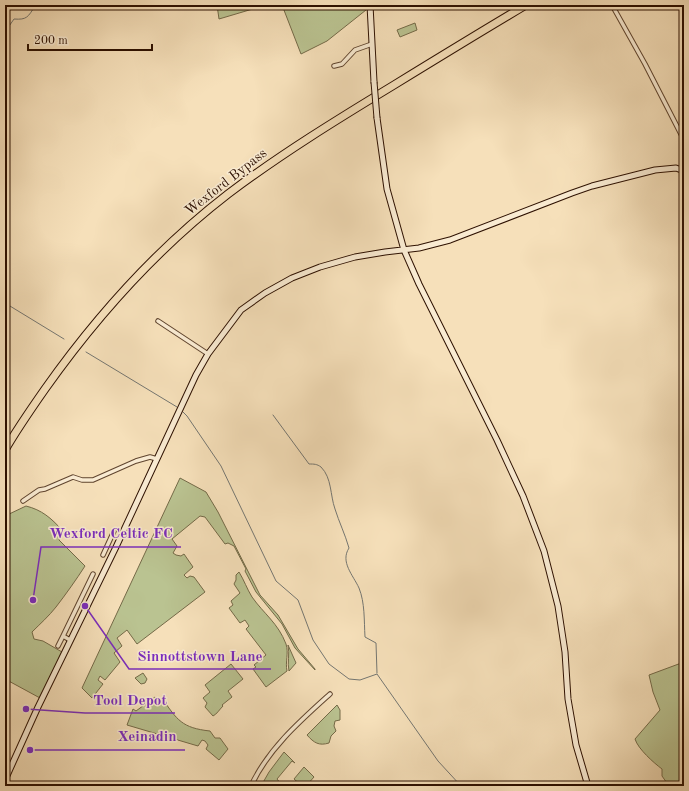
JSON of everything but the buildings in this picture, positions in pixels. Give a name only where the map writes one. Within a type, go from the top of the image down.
[{"type":"highway","name":"Wexford Bypass","points":[[5,450],[50,382],[88,332],[145,268],[200,218],[227,195],[278,158],[336,120],[526,5]]},
{"type":"street","points":[[370,5],[377,118],[387,188],[404,250],[422,291],[499,445],[532,517],[544,551],[558,606],[565,652],[568,699],[573,728],[588,786]]},
{"type":"street","points":[[612,5],[645,64],[684,140]]},
{"type":"street","points":[[334,66],[342,64],[355,50],[372,44]]},
{"type":"street","points":[[5,780],[196,375],[208,354],[241,310],[265,293],[292,278],[320,267],[355,257],[419,248],[450,240],[592,186],[655,170],[676,168],[684,171]]},
{"type":"street","points":[[158,321],[208,354]]},
{"type":"street","points":[[23,501],[39,490],[45,489],[73,477],[82,480],[93,480],[136,461],[150,457],[157,459]]},
{"type":"street","points":[[103,555],[114,531]]},
{"type":"street","points":[[109,543],[116,547]]},
{"type":"street","points":[[58,646],[93,574]]},
{"type":"street","points":[[63,636],[70,640]]},
{"type":"street","points":[[251,786],[269,755],[283,738],[330,694]]},
{"type":"green space","points":[[217,5],[255,5],[256,8],[219,19]]},
{"type":"green space","points":[[282,5],[366,5],[366,10],[327,41],[301,54]]},
{"type":"green space","points":[[415,23],[417,30],[400,37],[397,30]]},
{"type":"green space","points":[[180,478],[206,492],[218,512],[260,595],[278,615],[298,649],[315,670],[295,648],[282,624],[256,592],[234,546],[228,543],[225,544],[205,517],[200,516],[172,539],[177,546],[173,553],[181,556],[184,554],[193,567],[184,575],[187,578],[190,576],[194,577],[205,592],[137,644],[127,630],[117,638],[122,646],[114,653],[120,662],[105,680],[100,676],[98,680],[103,684],[92,698],[82,688]]},
{"type":"green space","points":[[26,506],[42,512],[62,530],[59,540],[85,566],[56,607],[32,632],[34,639],[43,641],[62,652],[40,698],[5,679],[5,516]]},
{"type":"green space","points":[[239,572],[252,597],[275,624],[287,647],[287,671],[266,687],[253,669],[256,667],[254,665],[266,655],[246,629],[249,626],[245,620],[240,623],[229,608],[233,605],[231,601],[240,593],[234,584],[236,575]]},
{"type":"green space","points":[[288,645],[296,663],[289,671],[288,665]]},
{"type":"green space","points":[[684,662],[684,786],[669,786],[662,776],[662,769],[651,760],[635,739],[660,710],[653,692],[649,675]]},
{"type":"green space","points":[[231,664],[243,679],[228,691],[232,697],[222,705],[223,706],[213,716],[205,707],[207,703],[203,698],[210,692],[205,685]]},
{"type":"green space","points":[[143,673],[147,679],[145,683],[141,684],[135,678]]},
{"type":"green space","points":[[155,697],[158,701],[162,698],[181,722],[193,728],[210,731],[215,738],[220,738],[228,749],[219,760],[206,749],[208,745],[205,741],[202,740],[198,746],[127,725],[133,709],[136,711]]},
{"type":"green space","points":[[337,705],[340,710],[340,720],[335,721],[334,726],[336,731],[331,736],[329,743],[319,744],[314,742],[307,735]]},
{"type":"green space","points":[[284,752],[295,763],[292,761],[277,779],[281,784],[275,786],[261,786],[269,772]]},
{"type":"green space","points":[[304,767],[314,777],[306,786],[302,786],[294,779]]},
{"type":"waterway","points":[[5,32],[14,19],[22,19],[27,17],[35,6],[41,5]]},
{"type":"waterway","points":[[5,303],[64,339]]},
{"type":"waterway","points":[[86,352],[177,407]]},
{"type":"waterway","points":[[183,412],[221,466],[276,581],[298,600],[313,640],[329,664],[349,679],[360,680],[377,674],[438,761],[461,786]]},
{"type":"waterway","points":[[273,415],[309,464],[320,466],[325,471],[329,481],[333,504],[349,548],[346,558],[348,568],[359,588],[362,600],[365,637],[376,643],[377,673]]},
{"type":"place","name":"Wexford Celtic FC","points":[[33,600]]},
{"type":"place","name":"Sinnottstown Lane","points":[[85,606]]},
{"type":"place","name":"Tool Depot","points":[[26,709]]},
{"type":"place","name":"Xeinadin","points":[[30,750]]}]
